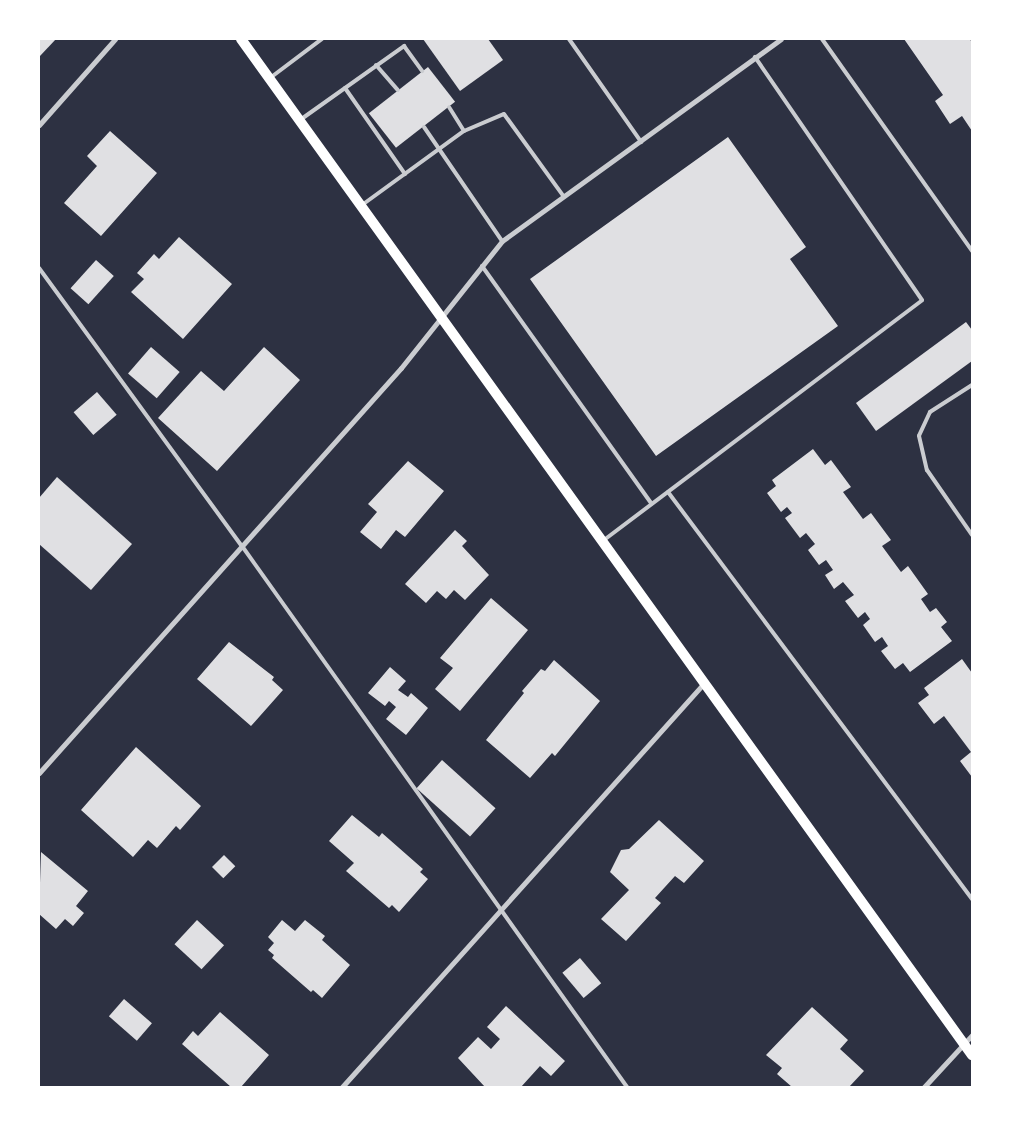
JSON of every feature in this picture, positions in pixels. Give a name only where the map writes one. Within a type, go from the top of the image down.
[{"type":"main road","points":[[241,39],[441,318],[604,540],[972,1055]]},
{"type":"street","points":[[39,126],[115,39]]},
{"type":"street","points":[[39,773],[242,546],[441,318],[502,241],[781,39]]},
{"type":"street","points":[[342,1087],[706,682]]},
{"type":"street","points":[[924,1087],[972,1035]]},
{"type":"lane","points":[[270,78],[322,39]]},
{"type":"lane","points":[[568,39],[641,142]]},
{"type":"lane","points":[[822,39],[972,251]]},
{"type":"lane","points":[[300,120],[404,46],[422,71]]},
{"type":"lane","points":[[604,540],[922,300],[756,57]]},
{"type":"lane","points":[[376,65],[398,90]]},
{"type":"lane","points":[[344,88],[405,174]]},
{"type":"lane","points":[[448,107],[464,132]]},
{"type":"lane","points":[[361,206],[464,132],[504,114],[564,197]]},
{"type":"lane","points":[[424,127],[502,241]]},
{"type":"lane","points":[[482,266],[652,504]]},
{"type":"lane","points":[[39,268],[242,546],[499,912],[627,1087]]},
{"type":"lane","points":[[972,385],[930,412],[919,436],[927,470],[972,535]]},
{"type":"lane","points":[[668,492],[972,899]]},
{"type":"building","points":[[39,39],[56,39],[40,56],[39,54]]},
{"type":"building","points":[[423,39],[488,39],[503,60],[460,91]]},
{"type":"building","points":[[904,39],[970,39],[972,43],[972,131],[962,116],[950,124],[935,101],[943,95]]},
{"type":"building","points":[[428,67],[455,102],[396,148],[369,113]]},
{"type":"building","points":[[110,131],[157,173],[101,236],[64,203],[97,166],[87,156]]},
{"type":"building","points":[[728,137],[806,247],[790,259],[838,326],[656,456],[530,279]]},
{"type":"building","points":[[179,237],[232,284],[183,339],[131,292],[144,279],[137,273],[154,254],[159,259]]},
{"type":"building","points":[[96,260],[114,276],[88,304],[71,288]]},
{"type":"building","points":[[966,322],[972,330],[972,361],[876,431],[856,403]]},
{"type":"building","points":[[151,347],[180,372],[157,398],[128,373]]},
{"type":"building","points":[[264,347],[300,380],[217,471],[158,418],[201,371],[224,391]]},
{"type":"building","points":[[97,392],[117,415],[93,435],[74,412]]},
{"type":"building","points":[[813,449],[825,465],[831,460],[851,487],[843,492],[863,519],[871,513],[891,540],[882,546],[901,572],[908,566],[928,594],[921,599],[930,612],[936,608],[947,622],[941,627],[952,641],[910,672],[903,663],[895,669],[881,651],[888,646],[882,637],[875,642],[863,625],[870,619],[865,612],[858,618],[845,601],[854,595],[843,582],[834,589],[825,575],[833,570],[826,560],[819,565],[808,550],[815,544],[806,533],[800,538],[785,518],[792,513],[787,507],[781,512],[767,493],[776,486],[772,480]]},
{"type":"building","points":[[408,461],[444,491],[405,537],[396,530],[381,549],[360,532],[377,512],[368,504]]},
{"type":"building","points":[[57,477],[132,544],[91,590],[39,544],[39,498]]},
{"type":"building","points":[[455,530],[467,541],[462,546],[489,575],[465,600],[454,590],[446,599],[437,591],[426,603],[405,584]]},
{"type":"building","points":[[491,598],[528,630],[460,711],[435,689],[453,668],[440,658]]},
{"type":"building","points":[[229,642],[274,677],[272,680],[283,690],[251,726],[197,679]]},
{"type":"building","points":[[962,659],[972,673],[972,777],[960,761],[971,752],[944,716],[934,724],[918,703],[929,695],[924,688]]},
{"type":"building","points":[[554,660],[600,701],[555,756],[552,753],[530,778],[486,740],[524,693],[522,691],[541,669],[545,671]]},
{"type":"building","points":[[390,667],[406,681],[398,690],[408,697],[411,693],[428,708],[406,735],[386,719],[396,707],[389,701],[385,706],[368,693]]},
{"type":"building","points":[[136,747],[201,806],[180,830],[176,826],[157,848],[148,840],[133,857],[81,810]]},
{"type":"building","points":[[442,760],[496,808],[470,836],[417,788]]},
{"type":"building","points":[[352,815],[379,837],[382,833],[423,869],[420,872],[428,879],[399,912],[392,905],[389,908],[346,871],[354,863],[329,841]]},
{"type":"building","points":[[659,820],[704,861],[684,883],[675,876],[655,898],[661,903],[626,941],[601,919],[629,890],[610,872],[621,850],[629,849]]},
{"type":"building","points":[[41,852],[88,891],[76,906],[84,913],[73,926],[65,919],[56,929],[39,914]]},
{"type":"building","points":[[224,855],[235,866],[223,878],[212,867]]},
{"type":"building","points":[[197,920],[224,945],[202,969],[174,944]]},
{"type":"building","points":[[282,920],[295,931],[305,920],[325,936],[322,940],[350,965],[322,998],[313,990],[311,992],[272,958],[274,955],[268,950],[274,943],[268,937]]},
{"type":"building","points":[[580,958],[601,983],[584,998],[562,973]]},
{"type":"building","points":[[124,999],[152,1023],[137,1041],[109,1016]]},
{"type":"building","points":[[506,1006],[565,1061],[551,1076],[540,1066],[521,1087],[485,1087],[458,1058],[478,1037],[491,1049],[500,1039],[487,1027]]},
{"type":"building","points":[[812,1007],[848,1040],[840,1049],[864,1071],[849,1087],[792,1087],[777,1074],[782,1068],[766,1055]]},
{"type":"building","points":[[220,1012],[269,1055],[241,1087],[231,1087],[182,1044],[193,1031],[198,1036]]}]
